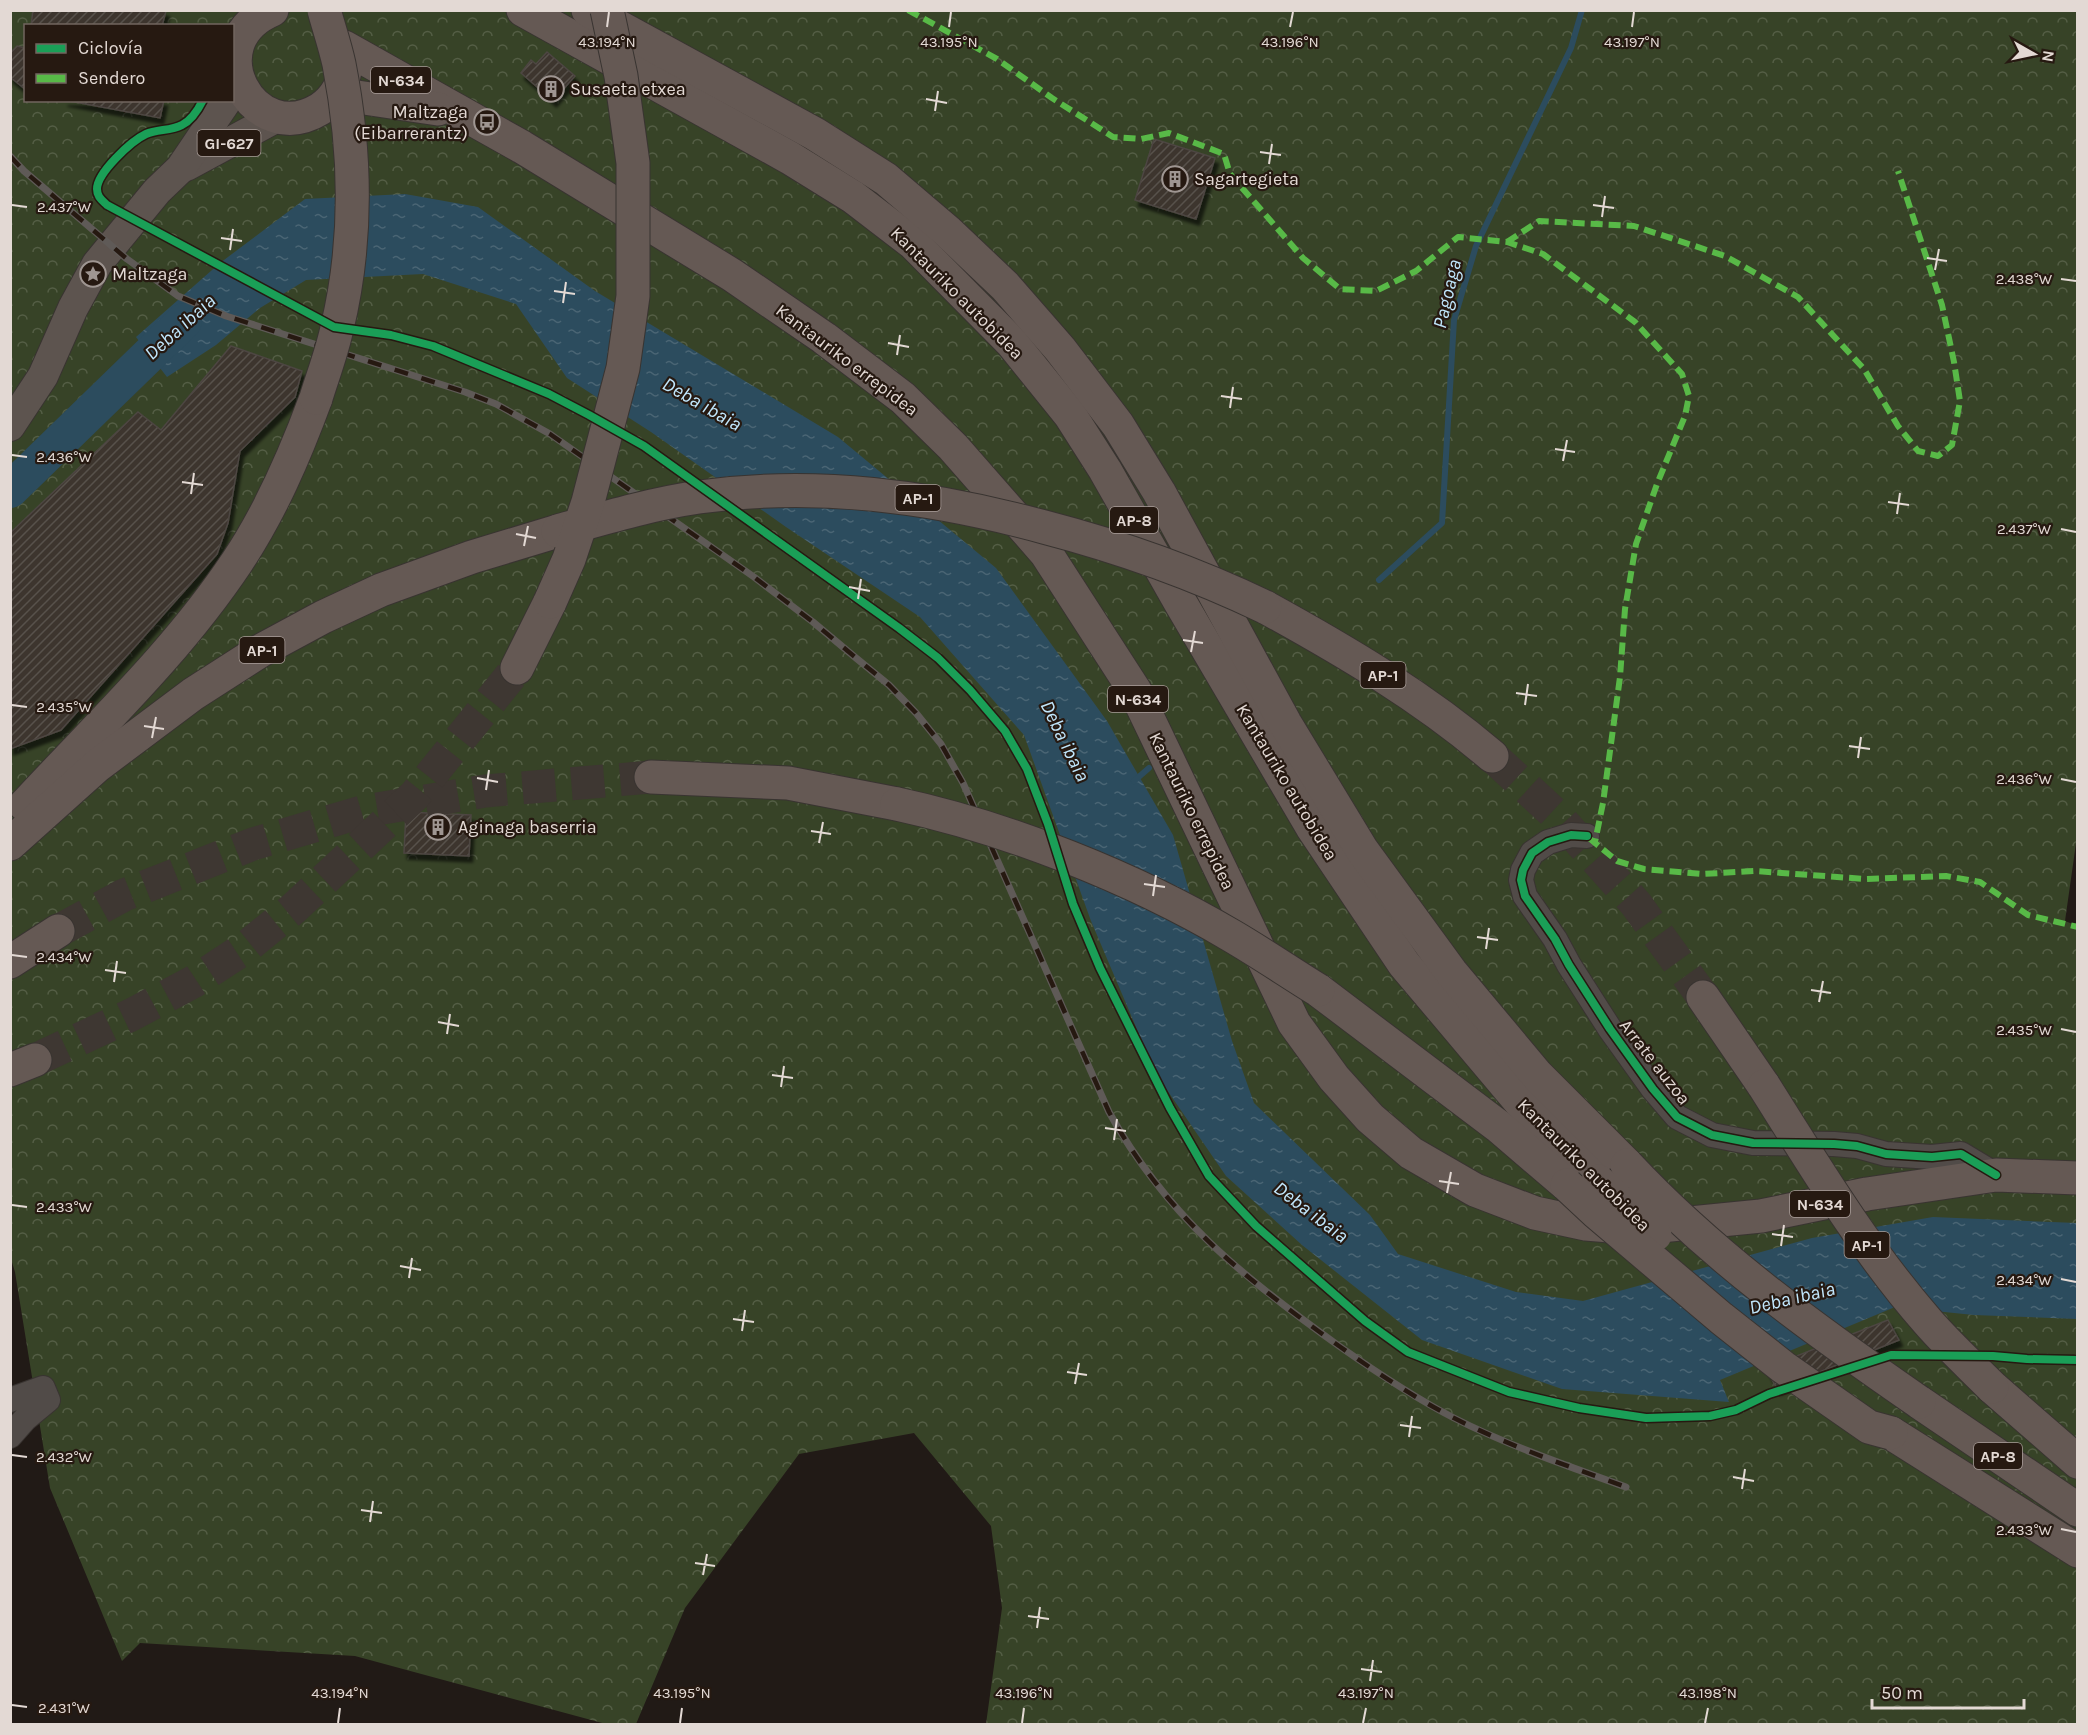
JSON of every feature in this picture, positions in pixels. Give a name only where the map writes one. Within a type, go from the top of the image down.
[{"type":"highway","points":[[234,57],[236,23],[272,10]]},
{"type":"highway","name":"N-634","points":[[310,10],[325,18],[338,32],[344,47],[345,73],[337,94],[458,112]]},
{"type":"highway","points":[[10,822],[162,660],[237,561],[268,509],[293,459],[316,398],[337,328],[350,253],[353,195],[351,135],[339,62],[324,10]]},
{"type":"highway","name":"Kantauriko autobidea","points":[[523,10],[790,158],[853,197],[913,243],[1012,343],[1070,415],[1105,470],[1312,826],[1404,964],[1522,1104],[1582,1183],[1891,1433],[2078,1551]]},
{"type":"highway","name":"Kantauriko autobidea","points":[[588,10],[815,134],[886,180],[947,231],[1005,286],[1060,349],[1124,435],[1159,492],[1285,723],[1362,850],[1451,972],[1530,1066],[1661,1201],[1746,1276],[1849,1353],[2078,1510]]},
{"type":"highway","points":[[517,668],[569,559],[588,502],[623,368],[633,296],[633,164],[621,76],[607,10]]},
{"type":"highway","name":"Kantauriko errepidea","points":[[344,47],[595,190],[751,288],[824,338],[903,398],[953,447],[1046,553],[1135,691],[1294,1023],[1334,1078],[1370,1118],[1411,1153],[1475,1190],[1535,1213],[1586,1224],[1622,1227],[1683,1225],[1761,1216],[1867,1194],[1996,1174],[2078,1178]]},
{"type":"highway","points":[[234,93],[277,117],[297,118],[310,115],[327,105],[337,94]]},
{"type":"highway","name":"AP-1","points":[[10,844],[97,766],[194,694],[260,651],[323,617],[381,590],[472,557],[558,531],[626,513],[698,498],[760,491],[842,491],[918,498],[981,510],[1087,538],[1162,562],[1265,607],[1338,647],[1410,692],[1462,730],[1492,756]]},
{"type":"highway","points":[[651,777],[788,783],[897,804],[936,812],[991,829],[1090,866],[1169,902],[1221,930],[1318,990],[1498,1126],[1582,1183]]},
{"type":"highway","points":[[10,962],[58,931]]},
{"type":"highway","name":"AP-1","points":[[1703,997],[1875,1256],[1929,1324],[1992,1387],[2078,1462]]},
{"type":"main road","name":"GI-627","points":[[10,426],[43,376],[73,308],[97,264],[157,191],[181,168],[226,102]]},
{"type":"main road","name":"GI-627","points":[[181,168],[277,117]]},
{"type":"street","name":"Arrate auzoa","points":[[1587,836],[1571,836],[1548,842],[1532,853],[1523,870],[1521,880],[1525,896],[1555,939],[1610,1029],[1653,1089],[1677,1117],[1712,1135],[1753,1143],[1834,1143],[1857,1146],[1886,1154],[1920,1156],[1961,1154],[1996,1174]]},
{"type":"street","points":[[10,1400],[43,1388],[48,1400],[25,1419],[10,1436]]},
{"type":"green space","points":[[11,11],[2077,11],[2078,829],[2065,921],[2078,926],[2077,1724],[986,1724],[1002,1608],[991,1526],[914,1433],[799,1454],[685,1608],[636,1724],[606,1724],[355,1656],[140,1643],[122,1661],[50,1488],[11,1259]]},
{"type":"water","points":[[405,194],[478,207],[595,291],[838,437],[996,568],[1107,721],[1173,835],[1232,1041],[1254,1103],[1370,1215],[1398,1254],[1516,1292],[1583,1301],[1812,1238],[1933,1217],[2077,1223],[2077,1319],[1974,1315],[1895,1307],[1720,1380],[1729,1402],[1562,1389],[1422,1340],[1302,1245],[1226,1176],[1156,1074],[1091,921],[1024,735],[920,617],[651,432],[567,378],[516,304],[423,274],[306,280],[260,308],[216,345],[167,377],[136,337],[220,263],[305,199]]},
{"type":"building","points":[[33,10],[166,11],[163,24],[31,24]]},
{"type":"building","points":[[17,46],[24,48],[24,88],[10,77],[10,53]]},
{"type":"building","name":"Susaeta etxea","points":[[547,52],[575,76],[553,101],[521,73],[531,60],[536,64]]},
{"type":"building","points":[[75,102],[164,102],[160,118]]},
{"type":"building","name":"Sagartegieta","points":[[1154,139],[1215,158],[1196,219],[1135,200]]},
{"type":"building","points":[[231,346],[302,371],[295,397],[240,451],[228,523],[217,554],[61,730],[10,749],[10,533],[138,412],[161,430]]},
{"type":"building","name":"Aginaga baserria","points":[[406,812],[471,815],[469,856],[404,853]]},
{"type":"building","points":[[1888,1320],[1899,1340],[1777,1389],[1766,1368]]},
{"type":"waterway","name":"Pagoaga","points":[[1379,580],[1442,523],[1454,320],[1476,246],[1571,48],[1582,10]]},
{"type":"waterway","name":"Deba ibaia","points":[[10,490],[184,321]]},
{"type":"waterway","name":"Pagoaga","points":[[1134,781],[1149,768]]},
{"type":"tunnel","points":[[35,1060],[131,1015],[193,982],[245,948],[293,909],[415,795],[517,668]]},
{"type":"tunnel","points":[[1492,756],[1557,816],[1636,904],[1703,997]]},
{"type":"tunnel","points":[[58,931],[124,895],[253,844],[365,811],[485,791],[651,777]]},
{"type":"railway","points":[[10,156],[24,171],[127,259],[178,296],[226,316],[465,392],[496,404],[550,434],[754,577],[813,622],[889,685],[941,744],[963,783],[1109,1112],[1131,1149],[1182,1214],[1240,1270],[1271,1295],[1339,1346],[1409,1393],[1496,1438],[1626,1487]]},
{"type":"marked path","points":[[908,10],[997,59],[1113,137],[1141,139],[1169,133],[1224,154],[1230,174],[1303,258],[1340,289],[1376,291],[1416,271],[1458,237],[1507,242],[1543,254],[1635,322],[1682,374],[1689,396],[1685,416],[1657,484],[1636,544],[1625,609],[1620,677],[1603,803],[1595,842]]},
{"type":"marked path","points":[[1507,242],[1539,221],[1634,226],[1725,256],[1798,297],[1864,369],[1898,426],[1918,451],[1938,456],[1952,445],[1960,401],[1942,305],[1898,171]]},
{"type":"marked path","points":[[1589,838],[1617,861],[1644,869],[1702,874],[1755,871],[1865,879],[1946,876],[1980,882],[2028,915],[2078,927]]},
{"type":"cycle path","points":[[202,102],[186,123],[146,134],[116,158],[98,182],[97,192],[107,205],[334,327],[391,335],[433,346],[549,394],[589,415],[644,446],[899,628],[938,658],[970,690],[1005,731],[1027,769],[1048,824],[1073,904],[1100,968],[1170,1108],[1209,1176],[1256,1226],[1365,1321],[1408,1352],[1509,1392],[1579,1408],[1646,1418],[1710,1416],[1736,1410],[1769,1394],[1891,1355],[2078,1360]]},
{"type":"cycle path","points":[[1587,836],[1571,835],[1548,842],[1532,853],[1523,870],[1521,880],[1525,896],[1555,939],[1610,1029],[1653,1089],[1677,1117],[1712,1135],[1753,1143],[1834,1144],[1857,1146],[1886,1154],[1932,1157],[1961,1154],[1996,1175]]},
{"type":"place","name":"Susaeta etxea","points":[[551,89]]},
{"type":"place","name":"Maltzaga (Eibarrerantz)","points":[[487,122]]},
{"type":"place","name":"Sagartegieta","points":[[1175,179]]},
{"type":"place","name":"Maltzaga","points":[[93,274]]},
{"type":"place","name":"Aginaga baserria","points":[[438,827]]}]
